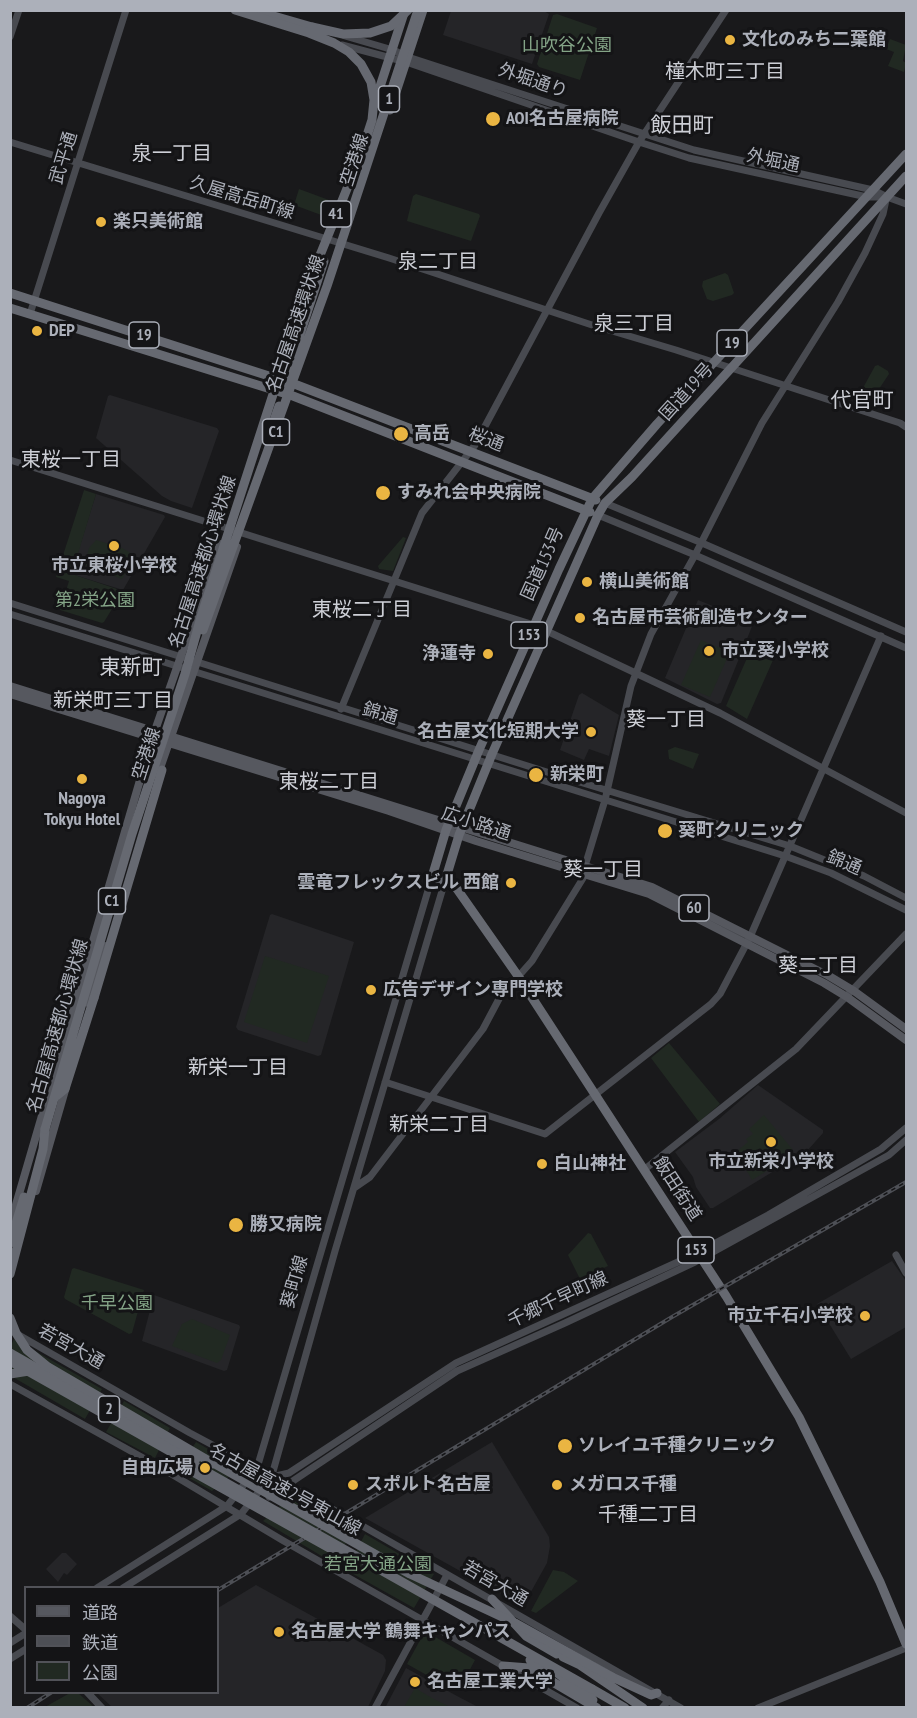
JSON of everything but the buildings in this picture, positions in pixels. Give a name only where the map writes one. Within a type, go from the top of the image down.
[{"type":"highway","name":"名古屋高速都心環状線","points":[[10,1243],[132,834],[189,673],[201,617],[310,280],[361,154],[372,120],[374,94],[369,75],[356,58],[334,43],[309,33],[235,10]]},
{"type":"highway","points":[[253,10],[343,34],[370,33],[391,26],[406,10]]},
{"type":"highway","name":"空港線","points":[[279,391],[278,378],[406,10]]},
{"type":"highway","name":"1","points":[[360,187],[417,10]]},
{"type":"highway","name":"空港線","points":[[292,396],[423,10]]},
{"type":"highway","name":"国道19号","points":[[592,498],[657,424],[906,154]]},
{"type":"highway","name":"国道19号","points":[[598,515],[605,503],[632,477],[906,176]]},
{"type":"highway","points":[[218,604],[215,594],[234,530],[279,406],[279,391],[308,329],[337,242],[360,187]]},
{"type":"highway","name":"名古屋高速環状線","points":[[189,673],[360,187]]},
{"type":"highway","points":[[279,391],[284,384],[328,249],[339,207]]},
{"type":"highway","name":"桜通","points":[[10,293],[278,378],[605,503]]},
{"type":"highway","name":"桜通","points":[[10,308],[279,391],[585,511]]},
{"type":"highway","name":"国道153号","points":[[432,877],[447,827],[477,754],[592,498]]},
{"type":"highway","name":"19","points":[[585,511],[598,515]]},
{"type":"highway","name":"国道153号","points":[[445,881],[461,831],[491,758],[598,515]]},
{"type":"highway","points":[[55,1097],[65,1089],[162,765]]},
{"type":"highway","name":"飯田街道","points":[[432,877],[445,881],[457,889],[518,976],[700,1255],[796,1411],[880,1582],[906,1646]]},
{"type":"highway","points":[[10,1276],[43,1149],[45,1129]]},
{"type":"highway","points":[[10,1318],[20,1340],[35,1357],[209,1463],[340,1538],[437,1588],[526,1628],[612,1677],[651,1695],[657,1693]]},
{"type":"highway","name":"名古屋高速2号東山線","points":[[10,1353],[340,1538],[594,1686],[625,1707]]},
{"type":"highway","name":"名古屋高速2号東山線","points":[[10,1361],[506,1643],[637,1707]]},
{"type":"highway","points":[[10,1374],[33,1372],[51,1378],[167,1456],[506,1643],[530,1660],[557,1673],[600,1707]]},
{"type":"highway","points":[[492,1599],[526,1636],[580,1665],[643,1707]]},
{"type":"highway","points":[[503,1666],[529,1668],[600,1707]]},
{"type":"main road","name":"空港線","points":[[234,530],[279,391]]},
{"type":"main road","name":"空港線","points":[[10,1225],[153,735],[181,656],[292,396]]},
{"type":"main road","name":"空港線","points":[[10,1276],[74,1055],[81,1051],[123,915],[163,775],[162,765],[189,673],[197,661],[218,604]]},
{"type":"main road","name":"広小路通","points":[[10,686],[153,735]]},
{"type":"main road","name":"広小路通","points":[[10,694],[153,735],[585,870],[652,887],[748,940],[829,976],[906,1040]]},
{"type":"main road","name":"広小路通","points":[[850,994],[906,1029]]},
{"type":"street","points":[[10,38],[19,10]]},
{"type":"street","name":"武平通","points":[[30,314],[126,10]]},
{"type":"street","points":[[229,10],[391,54]]},
{"type":"street","points":[[259,10],[391,54]]},
{"type":"street","points":[[338,717],[422,513],[470,451],[598,213],[639,142],[726,10]]},
{"type":"street","name":"外堀通り","points":[[391,54],[694,150],[870,193]]},
{"type":"street","name":"外堀通り","points":[[407,59],[639,142]]},
{"type":"street","name":"久屋高岳町線","points":[[10,142],[716,362],[900,423],[906,427]]},
{"type":"street","name":"外堀通","points":[[639,142],[690,158],[887,197]]},
{"type":"street","points":[[354,1188],[370,1177],[483,1029],[500,998],[537,954],[585,870],[605,800],[626,705],[651,634],[702,543],[762,423],[838,302],[865,253],[883,214],[887,197],[906,204]]},
{"type":"street","points":[[10,460],[534,625],[720,713],[906,813]]},
{"type":"street","name":"桜通","points":[[605,503],[906,632]]},
{"type":"street","points":[[598,515],[906,648]]},
{"type":"street","name":"錦通","points":[[10,603],[342,707],[477,754]]},
{"type":"street","name":"錦通","points":[[10,614],[177,666],[189,673],[338,717],[607,790],[790,846],[864,876],[906,898]]},
{"type":"street","points":[[385,1082],[545,1134],[711,1004],[720,994],[748,940],[881,636]]},
{"type":"street","name":"錦通","points":[[491,758],[605,800],[785,856],[831,873],[906,910]]},
{"type":"street","name":"葵町線","points":[[99,1586],[226,1506],[257,1468],[432,877]]},
{"type":"street","name":"葵町線","points":[[125,1586],[240,1514],[272,1475],[445,881]]},
{"type":"street","points":[[645,1169],[796,1049],[906,934]]},
{"type":"street","name":"千郷千早町線","points":[[226,1506],[272,1475],[290,1473],[456,1363],[700,1255],[881,1149],[906,1128]]},
{"type":"street","name":"千郷千早町線","points":[[240,1514],[289,1485],[457,1371],[575,1319],[700,1255],[889,1155],[906,1140]]},
{"type":"street","points":[[896,1256],[906,1273]]},
{"type":"street","name":"若宮大通","points":[[10,1330],[190,1433],[272,1475],[681,1707]]},
{"type":"street","points":[[10,1384],[577,1707]]},
{"type":"street","points":[[375,1707],[447,1575]]},
{"type":"street","points":[[10,1616],[24,1630]]},
{"type":"street","points":[[10,1643],[24,1633]]},
{"type":"street","points":[[758,1707],[906,1646]]},
{"type":"street","points":[[10,1659],[24,1650]]},
{"type":"street","points":[[89,1694],[102,1707]]},
{"type":"street","points":[[662,1707],[669,1700]]},
{"type":"shaded area","points":[[542,10],[549,14],[532,64],[443,35],[451,11]]},
{"type":"shaded area","points":[[110,395],[217,428],[219,431],[192,508],[162,496],[96,438]]},
{"type":"shaded area","name":"市立東桜小学校","points":[[96,494],[165,517],[123,590],[71,574]]},
{"type":"shaded area","name":"市立葵小学校","points":[[698,600],[753,624],[721,703],[717,704],[665,678]]},
{"type":"shaded area","name":"名古屋文化短期大学","points":[[582,693],[619,715],[609,756],[589,749],[584,760],[560,750],[579,695]]},
{"type":"shaded area","points":[[272,914],[354,942],[321,1055],[318,1056],[238,1030],[236,1027]]},
{"type":"shaded area","name":"市立新栄小学校","points":[[758,1085],[823,1130],[823,1133],[807,1151],[710,1208],[696,1187],[693,1177],[675,1152],[719,1119]]},
{"type":"shaded area","name":"市立千石小学校","points":[[892,1261],[906,1281],[906,1327],[851,1359],[817,1304]]},
{"type":"shaded area","points":[[154,1295],[239,1325],[227,1370],[224,1371],[142,1341]]},
{"type":"shaded area","points":[[492,1442],[549,1537],[547,1563],[523,1606],[365,1518]]},
{"type":"shaded area","points":[[62,1553],[66,1553],[77,1564],[67,1575],[64,1573],[58,1582],[46,1569]]},
{"type":"shaded area","name":"名古屋大学 鶴舞キャンパス","points":[[256,1585],[383,1655],[386,1660],[385,1671],[368,1707],[112,1707],[98,1694],[219,1694],[219,1607]]},
{"type":"shaded area","name":"名古屋工業大学","points":[[406,1668],[457,1696],[478,1707],[385,1708]]},
{"type":"green space","name":"山吹谷公園","points":[[557,14],[597,28],[580,80],[539,67],[537,64],[553,15]]},
{"type":"green space","points":[[890,39],[906,45],[903,61],[906,63],[904,72],[888,66],[894,52],[886,49]]},
{"type":"green space","points":[[299,189],[329,200],[324,216],[294,205]]},
{"type":"green space","points":[[416,194],[479,214],[471,241],[407,221],[413,196]]},
{"type":"green space","points":[[725,273],[728,275],[734,293],[713,301],[707,299],[702,286],[703,281]]},
{"type":"green space","points":[[878,365],[889,374],[875,395],[872,395],[864,386],[875,366]]},
{"type":"green space","name":"第2栄公園","points":[[84,490],[96,494],[72,574],[123,591],[102,623],[60,610],[69,581],[56,577]]},
{"type":"green space","points":[[403,537],[406,538],[393,571],[379,569],[378,566]]},
{"type":"green space","points":[[96,540],[122,548],[136,556],[122,579],[84,565],[89,548]]},
{"type":"green space","points":[[701,640],[729,654],[710,697],[681,685]]},
{"type":"green space","points":[[754,642],[777,651],[747,719],[726,706]]},
{"type":"green space","points":[[675,747],[699,754],[693,769],[669,759],[668,750]]},
{"type":"green space","points":[[265,956],[329,976],[307,1043],[244,1022]]},
{"type":"green space","points":[[669,1043],[720,1104],[699,1122],[651,1058]]},
{"type":"green space","points":[[764,1115],[793,1150],[752,1180],[736,1152],[748,1142],[746,1139],[753,1134],[749,1129]]},
{"type":"green space","points":[[588,1233],[591,1234],[608,1266],[580,1279],[568,1255]]},
{"type":"green space","name":"千早公園","points":[[74,1268],[144,1290],[132,1333],[129,1334],[65,1299]]},
{"type":"green space","points":[[192,1319],[230,1335],[221,1360],[217,1363],[172,1346],[182,1324]]},
{"type":"green space","points":[[14,1339],[102,1389],[85,1419],[11,1376],[10,1347]]},
{"type":"green space","points":[[124,1401],[170,1428],[155,1458],[106,1432]]},
{"type":"green space","points":[[196,1442],[240,1467],[212,1491],[177,1471]]},
{"type":"green space","name":"若宮大通公園","points":[[293,1495],[354,1528],[335,1564],[263,1521]]},
{"type":"green space","name":"若宮大通公園","points":[[365,1534],[434,1574],[414,1608],[346,1570]]},
{"type":"green space","points":[[553,1570],[564,1572],[578,1581],[536,1613],[531,1611]]},
{"type":"green space","points":[[425,1631],[475,1660],[459,1690],[455,1691],[407,1664]]},
{"type":"green space","points":[[415,1688],[432,1698],[450,1707],[404,1707]]},
{"type":"green space","points":[[68,1694],[79,1694],[94,1707],[45,1707]]},
{"type":"railway","points":[[219,1589],[672,1317],[906,1182]]},
{"type":"railway","points":[[27,1708],[49,1694]]},
{"type":"place","name":"文化のみち二葉館","points":[[730,40]]},
{"type":"place","name":"AOI名古屋病院","points":[[493,119]]},
{"type":"place","name":"楽只美術館","points":[[101,222]]},
{"type":"place","name":"DEP","points":[[37,331]]},
{"type":"place","name":"高岳","points":[[401,434]]},
{"type":"place","name":"すみれ会中央病院","points":[[383,493]]},
{"type":"place","name":"市立東桜小学校","points":[[114,546]]},
{"type":"place","name":"横山美術館","points":[[587,582]]},
{"type":"place","name":"名古屋市芸術創造センター","points":[[580,618]]},
{"type":"place","name":"市立葵小学校","points":[[709,651]]},
{"type":"place","name":"浄蓮寺","points":[[488,654]]},
{"type":"place","name":"名古屋文化短期大学","points":[[591,732]]},
{"type":"place","name":"新栄町","points":[[536,775]]},
{"type":"place","name":"Nagoya Tokyu Hotel","points":[[82,779]]},
{"type":"place","name":"葵町クリニック","points":[[665,831]]},
{"type":"place","name":"雲竜フレックスビル 西館","points":[[511,883]]},
{"type":"place","name":"広告デザイン専門学校","points":[[371,990]]},
{"type":"place","name":"市立新栄小学校","points":[[771,1142]]},
{"type":"place","name":"白山神社","points":[[542,1164]]},
{"type":"place","name":"勝又病院","points":[[236,1225]]},
{"type":"place","name":"市立千石小学校","points":[[865,1316]]},
{"type":"place","name":"ソレイユ千種クリニック","points":[[565,1446]]},
{"type":"place","name":"自由広場","points":[[205,1468]]},
{"type":"place","name":"スポルト名古屋","points":[[353,1485]]},
{"type":"place","name":"メガロス千種","points":[[557,1485]]},
{"type":"place","name":"名古屋大学 鶴舞キャンパス","points":[[279,1632]]},
{"type":"place","name":"名古屋工業大学","points":[[415,1682]]},
{"type":"district","name":"橦木町三丁目","points":[[725,72]]},
{"type":"district","name":"飯田町","points":[[682,126]]},
{"type":"district","name":"泉一丁目","points":[[172,154]]},
{"type":"district","name":"泉二丁目","points":[[438,262]]},
{"type":"district","name":"泉三丁目","points":[[634,324]]},
{"type":"district","name":"代官町","points":[[862,401]]},
{"type":"district","name":"東桜一丁目","points":[[71,460]]},
{"type":"district","name":"東桜二丁目","points":[[362,610]]},
{"type":"district","name":"東新町","points":[[131,668]]},
{"type":"district","name":"新栄町三丁目","points":[[113,701]]},
{"type":"district","name":"葵一丁目","points":[[666,720]]},
{"type":"district","name":"東桜二丁目","points":[[329,782]]},
{"type":"district","name":"葵一丁目","points":[[603,870]]},
{"type":"district","name":"葵二丁目","points":[[818,966]]},
{"type":"district","name":"新栄一丁目","points":[[238,1068]]},
{"type":"district","name":"新栄二丁目","points":[[439,1125]]},
{"type":"district","name":"千種二丁目","points":[[648,1515]]}]
